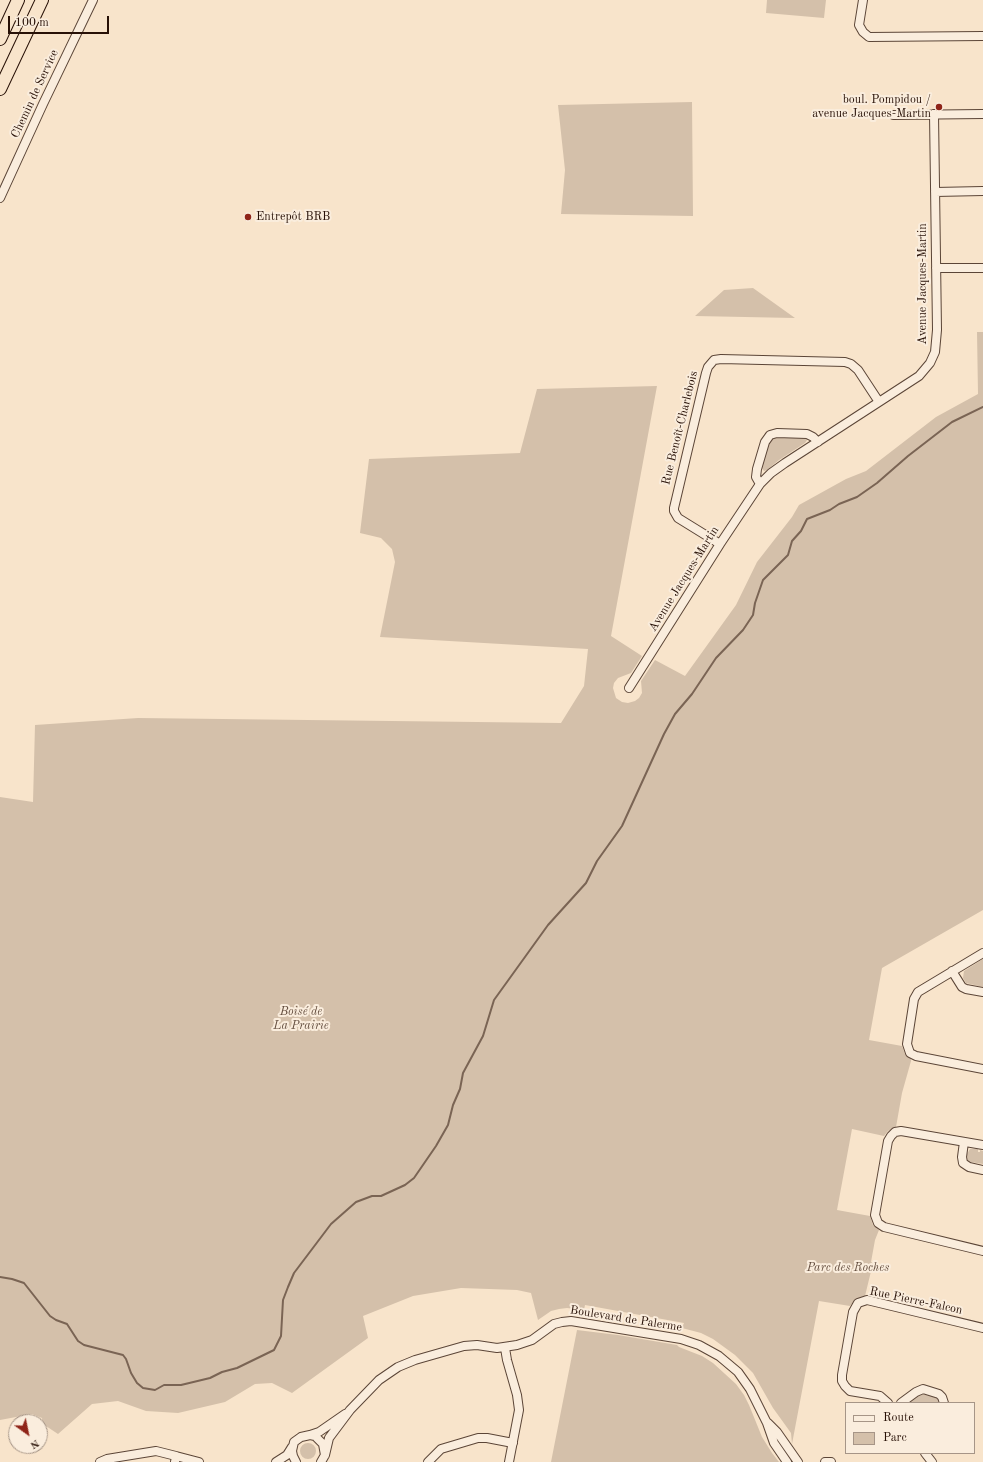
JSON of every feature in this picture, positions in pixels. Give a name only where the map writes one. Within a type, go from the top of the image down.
[{"type":"highway","points":[[0,39],[18,0]]},
{"type":"highway","points":[[0,90],[42,0]]},
{"type":"street","name":"Chemin de Service","points":[[0,198],[46,97],[93,0]]},
{"type":"street","points":[[863,0],[859,25],[863,32],[869,37],[983,36]]},
{"type":"street","name":"Avenue Jacques-Martin","points":[[629,688],[720,544],[760,484],[778,468],[919,376],[927,368],[933,358],[936,346],[937,330],[934,114]]},
{"type":"street","points":[[893,115],[983,114]]},
{"type":"street","points":[[935,192],[983,191]]},
{"type":"street","points":[[936,268],[983,268]]},
{"type":"street","name":"Rue Benoît-Charlebois","points":[[720,544],[678,518],[674,511],[706,373],[708,367],[714,360],[845,362],[851,364],[858,370],[879,402]]},
{"type":"street","points":[[760,484],[756,477],[757,469],[765,442],[770,435],[777,433],[807,434],[813,436],[818,442]]},
{"type":"street","points":[[983,953],[920,990],[916,994],[907,1036],[907,1047],[910,1053],[916,1056],[983,1069]]},
{"type":"street","points":[[952,971],[962,986],[966,989],[983,992]]},
{"type":"street","points":[[983,1145],[901,1130],[892,1134],[888,1141],[874,1215],[878,1223],[884,1227],[983,1251]]},
{"type":"street","points":[[964,1142],[962,1157],[966,1166],[983,1170]]},
{"type":"street","name":"Rue Pierre-Falcon","points":[[887,1402],[880,1396],[850,1391],[842,1381],[853,1312],[858,1303],[867,1300],[983,1328]]},
{"type":"street","name":"Boulevard de Palerme","points":[[322,1458],[329,1438],[350,1410],[383,1377],[402,1365],[464,1346],[472,1345],[505,1348],[528,1342],[551,1326],[567,1321],[582,1322],[686,1341],[699,1345],[713,1352],[729,1363],[738,1372],[753,1394],[767,1423],[774,1443],[787,1462]]},
{"type":"street","points":[[505,1348],[519,1405],[519,1414],[509,1462]]},
{"type":"street","points":[[902,1402],[916,1392],[924,1389],[939,1394],[944,1402]]},
{"type":"street","name":"Boulevard de Palerme","points":[[276,1462],[287,1456],[294,1442],[300,1437],[310,1435],[324,1428],[350,1410]]},
{"type":"street","name":"Boulevard de Palerme","points":[[767,1423],[777,1432],[798,1462]]},
{"type":"street","points":[[310,1435],[315,1436],[323,1444],[322,1458]]},
{"type":"street","points":[[428,1462],[441,1449],[478,1438],[487,1438],[513,1443]]},
{"type":"street","points":[[293,1446],[293,1456],[296,1462]]},
{"type":"street","points":[[100,1462],[107,1459],[156,1451],[175,1459],[199,1462]]},
{"type":"street","points":[[926,1454],[932,1462]]},
{"type":"street","points":[[825,1462],[831,1462]]},
{"type":"green space","points":[[767,0],[826,0],[824,18],[766,13]]},
{"type":"green space","points":[[692,102],[693,216],[561,214],[565,170],[558,105]]},
{"type":"green space","points":[[753,288],[795,318],[695,316],[724,290]]},
{"type":"green space","name":"Boisé de La Prairie","points":[[977,332],[983,332],[983,910],[882,968],[869,1040],[902,1046],[905,1054],[911,1059],[911,1061],[902,1093],[896,1127],[888,1131],[884,1136],[852,1129],[837,1210],[870,1216],[873,1225],[879,1230],[875,1240],[871,1262],[873,1263],[865,1296],[856,1299],[850,1306],[819,1301],[792,1444],[791,1433],[773,1408],[753,1373],[735,1355],[713,1339],[701,1333],[682,1328],[684,1323],[585,1305],[584,1310],[567,1308],[551,1311],[538,1320],[531,1293],[517,1290],[461,1288],[413,1296],[363,1316],[368,1338],[292,1393],[272,1383],[255,1384],[225,1402],[178,1413],[146,1411],[118,1401],[92,1404],[58,1434],[48,1427],[48,1414],[8,1414],[8,1418],[0,1420],[0,797],[33,802],[35,725],[138,718],[561,723],[584,686],[588,649],[380,637],[395,562],[392,549],[381,538],[360,533],[369,459],[520,453],[537,389],[657,386],[611,636],[642,656],[631,673],[618,678],[614,683],[613,688],[616,698],[622,702],[628,703],[635,701],[642,693],[641,681],[655,660],[685,676],[736,605],[757,562],[792,517],[799,505],[846,479],[866,471],[936,417],[978,394]]},
{"type":"green space","points":[[777,437],[805,438],[807,440],[805,443],[764,471],[762,468],[768,444],[772,439]]},
{"type":"green space","points":[[983,959],[983,987],[966,983],[963,978],[964,971]]},
{"type":"green space","points":[[970,1149],[978,1149],[978,1152],[980,1152],[980,1150],[983,1151],[983,1164],[967,1160],[967,1154]]},
{"type":"green space","points":[[577,1330],[677,1345],[702,1356],[713,1363],[736,1384],[744,1395],[762,1437],[779,1462],[551,1462]]},
{"type":"green space","points":[[921,1394],[936,1397],[939,1400],[939,1402],[909,1402]]},
{"type":"green space","points":[[308,1443],[314,1445],[316,1451],[314,1457],[308,1459],[302,1457],[300,1451],[302,1445]]},
{"type":"waterway","points":[[0,1277],[24,1283],[50,1316],[67,1324],[78,1341],[84,1345],[123,1355],[137,1383],[143,1388],[155,1390],[164,1385],[181,1385],[210,1378],[222,1372],[237,1368],[274,1350],[281,1336],[283,1300],[294,1273],[331,1224],[356,1202],[372,1196],[381,1196],[405,1185],[414,1178],[436,1146],[448,1125],[453,1105],[460,1089],[463,1073],[483,1036],[494,1000],[548,925],[586,883],[597,861],[622,826],[664,734],[675,714],[692,694],[716,658],[743,630],[753,615],[755,603],[763,580],[788,555],[792,541],[801,531],[807,519],[857,497],[877,483],[908,456],[952,422],[983,407]]},
{"type":"place","name":"boul. Pompidou / avenue Jacques-Martin","points":[[939,107]]},
{"type":"place","name":"Entrepôt BRB","points":[[248,217]]},
{"type":"park label","name":"Parc des Roches","points":[[848,1268]]}]
